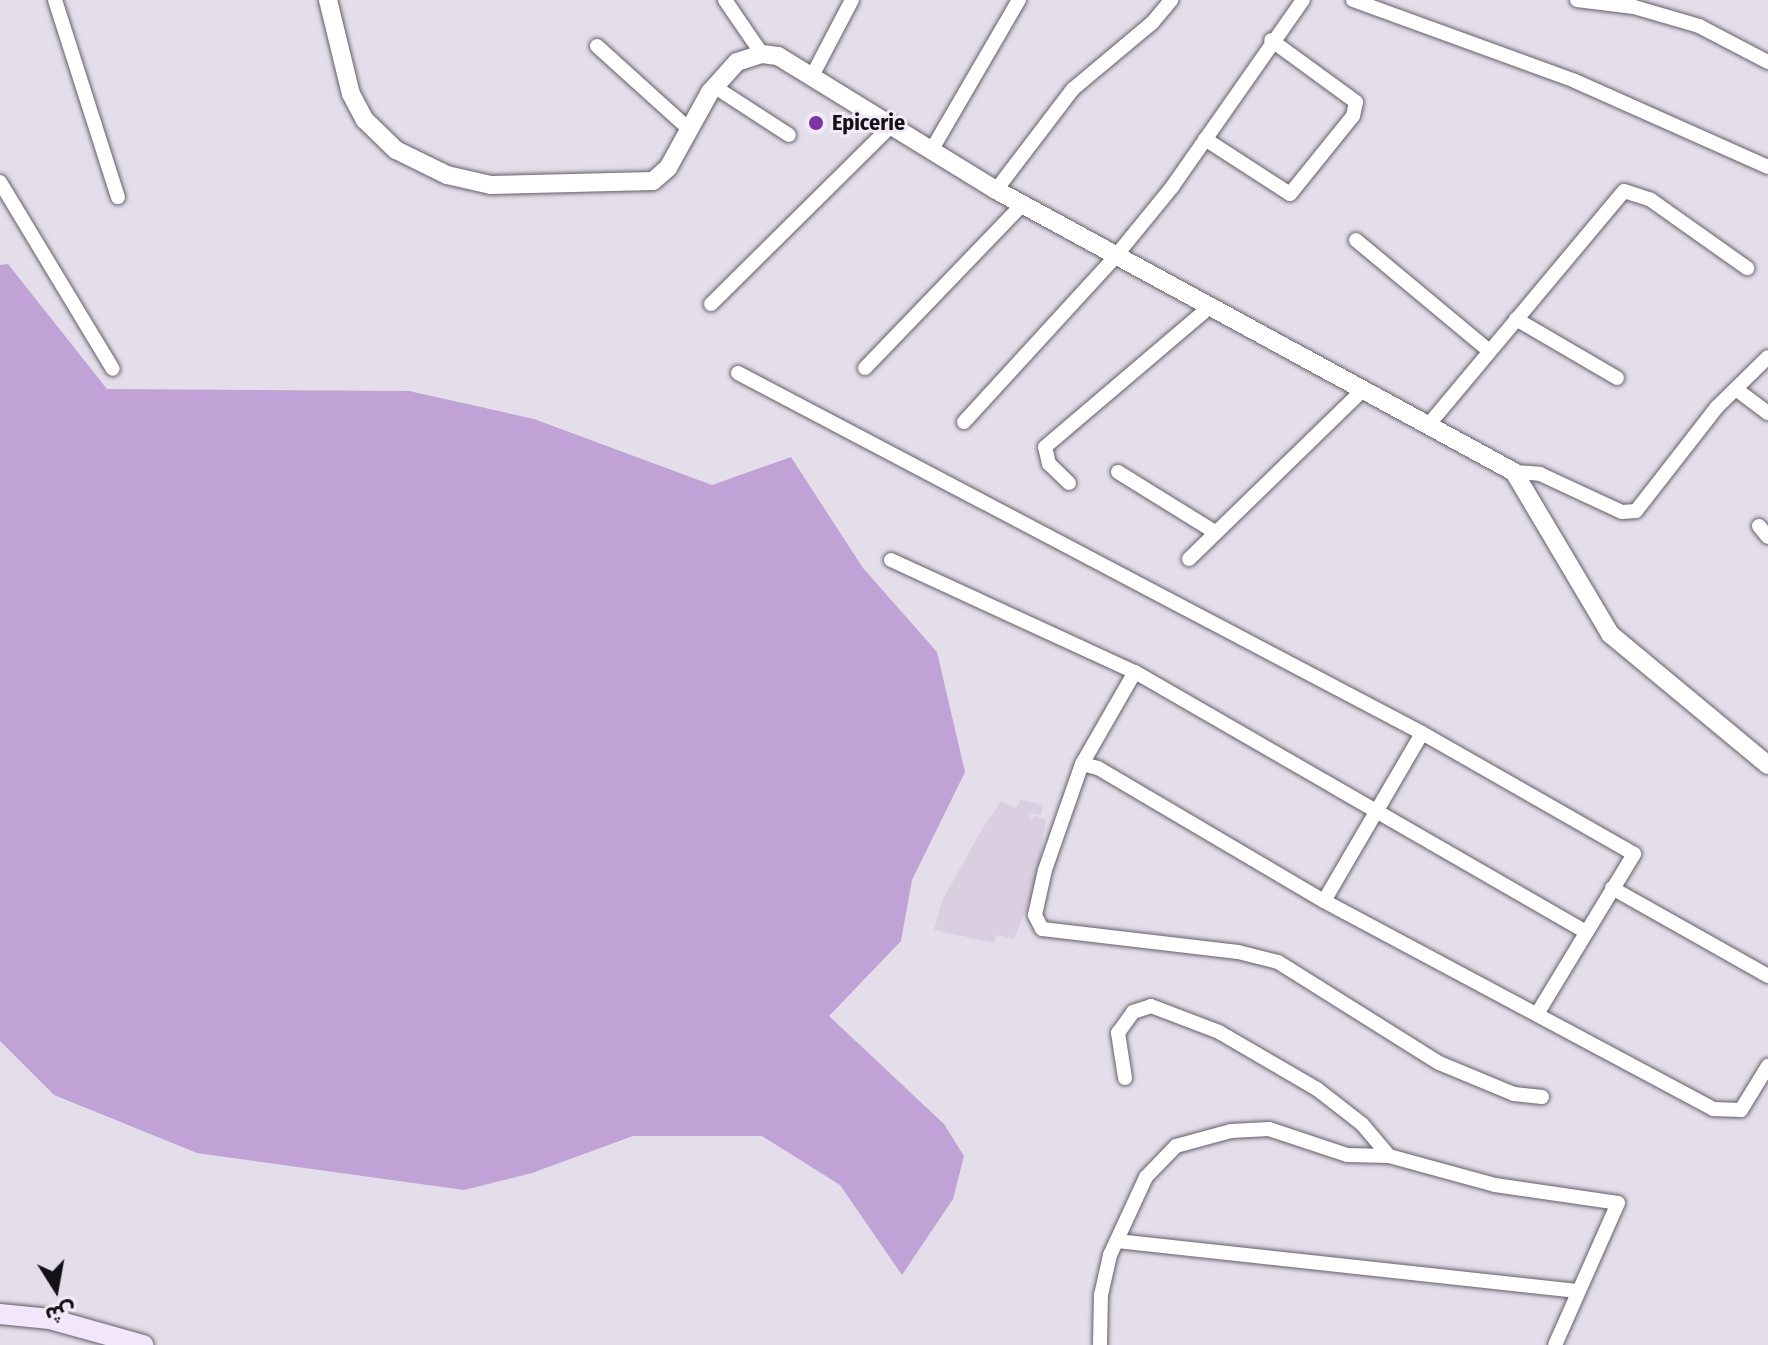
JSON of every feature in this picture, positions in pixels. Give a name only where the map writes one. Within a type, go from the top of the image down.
[{"type":"main road","points":[[0,1314],[50,1319],[143,1345]]},
{"type":"street","points":[[55,0],[118,197]]},
{"type":"street","points":[[328,0],[351,94],[365,120],[396,150],[447,175],[491,185],[653,181],[668,168],[715,87],[737,62],[762,54],[778,56],[889,128],[1115,257],[1212,305],[1514,472],[1540,474],[1622,512],[1636,511],[1736,389],[1768,357]]},
{"type":"street","points":[[725,0],[762,54]]},
{"type":"street","points":[[811,78],[852,0]]},
{"type":"street","points":[[931,151],[1019,0]]},
{"type":"street","points":[[996,190],[1073,89],[1152,23],[1171,0]]},
{"type":"street","points":[[964,422],[1115,257],[1205,139],[1271,40],[1303,0]]},
{"type":"street","points":[[1353,0],[1575,81],[1768,167]]},
{"type":"street","points":[[1577,0],[1634,7],[1699,26],[1768,62]]},
{"type":"street","points":[[1205,139],[1290,194],[1353,116],[1356,102],[1271,40]]},
{"type":"street","points":[[597,46],[689,129]]},
{"type":"street","points":[[715,87],[789,135]]},
{"type":"street","points":[[711,304],[889,128]]},
{"type":"street","points":[[0,182],[113,369]]},
{"type":"street","points":[[1430,423],[1624,191],[1651,200],[1747,268]]},
{"type":"street","points":[[865,368],[1022,205]]},
{"type":"street","points":[[1356,240],[1489,351]]},
{"type":"street","points":[[1069,483],[1049,464],[1045,447],[1212,305]]},
{"type":"street","points":[[1516,319],[1617,378]]},
{"type":"street","points":[[738,373],[1422,733],[1634,854],[1537,1014]]},
{"type":"street","points":[[1189,559],[1213,531],[1364,389]]},
{"type":"street","points":[[1736,389],[1768,413]]},
{"type":"street","points":[[1118,472],[1213,531]]},
{"type":"street","points":[[1514,472],[1610,634],[1766,760]]},
{"type":"street","points":[[891,560],[1135,672],[1586,932]]},
{"type":"street","points":[[1135,672],[1082,764],[1045,870],[1035,915],[1042,929],[1238,952],[1278,962],[1439,1063],[1514,1094],[1542,1097]]},
{"type":"street","points":[[1324,901],[1422,733]]},
{"type":"street","points":[[1082,764],[1098,768],[1324,901],[1713,1109],[1741,1110],[1768,1066]]},
{"type":"street","points":[[1612,888],[1768,976]]},
{"type":"street","points":[[1125,1078],[1118,1033],[1133,1012],[1151,1006],[1219,1032],[1317,1089],[1362,1124],[1389,1156]]},
{"type":"street","points":[[1100,1345],[1101,1295],[1117,1241],[1146,1177],[1176,1146],[1201,1138],[1269,1129],[1347,1155],[1389,1156],[1495,1185],[1618,1203],[1555,1345]]},
{"type":"street","points":[[1117,1241],[1577,1291]]},
{"type":"shaded area","points":[[8,264],[107,389],[409,391],[534,419],[712,485],[791,457],[863,568],[937,652],[965,772],[912,880],[901,941],[829,1016],[944,1124],[964,1156],[953,1199],[902,1275],[840,1185],[762,1136],[633,1136],[532,1173],[464,1190],[197,1153],[54,1095],[0,1041],[0,265]]},
{"type":"shaded area","points":[[1021,800],[1043,805],[1041,815],[1031,813],[1029,821],[1034,816],[1046,819],[1035,887],[1014,939],[996,935],[994,943],[934,930],[943,899],[982,829],[1001,801],[1016,808]]},
{"type":"place","name":"Epicerie","points":[[816,123]]}]
